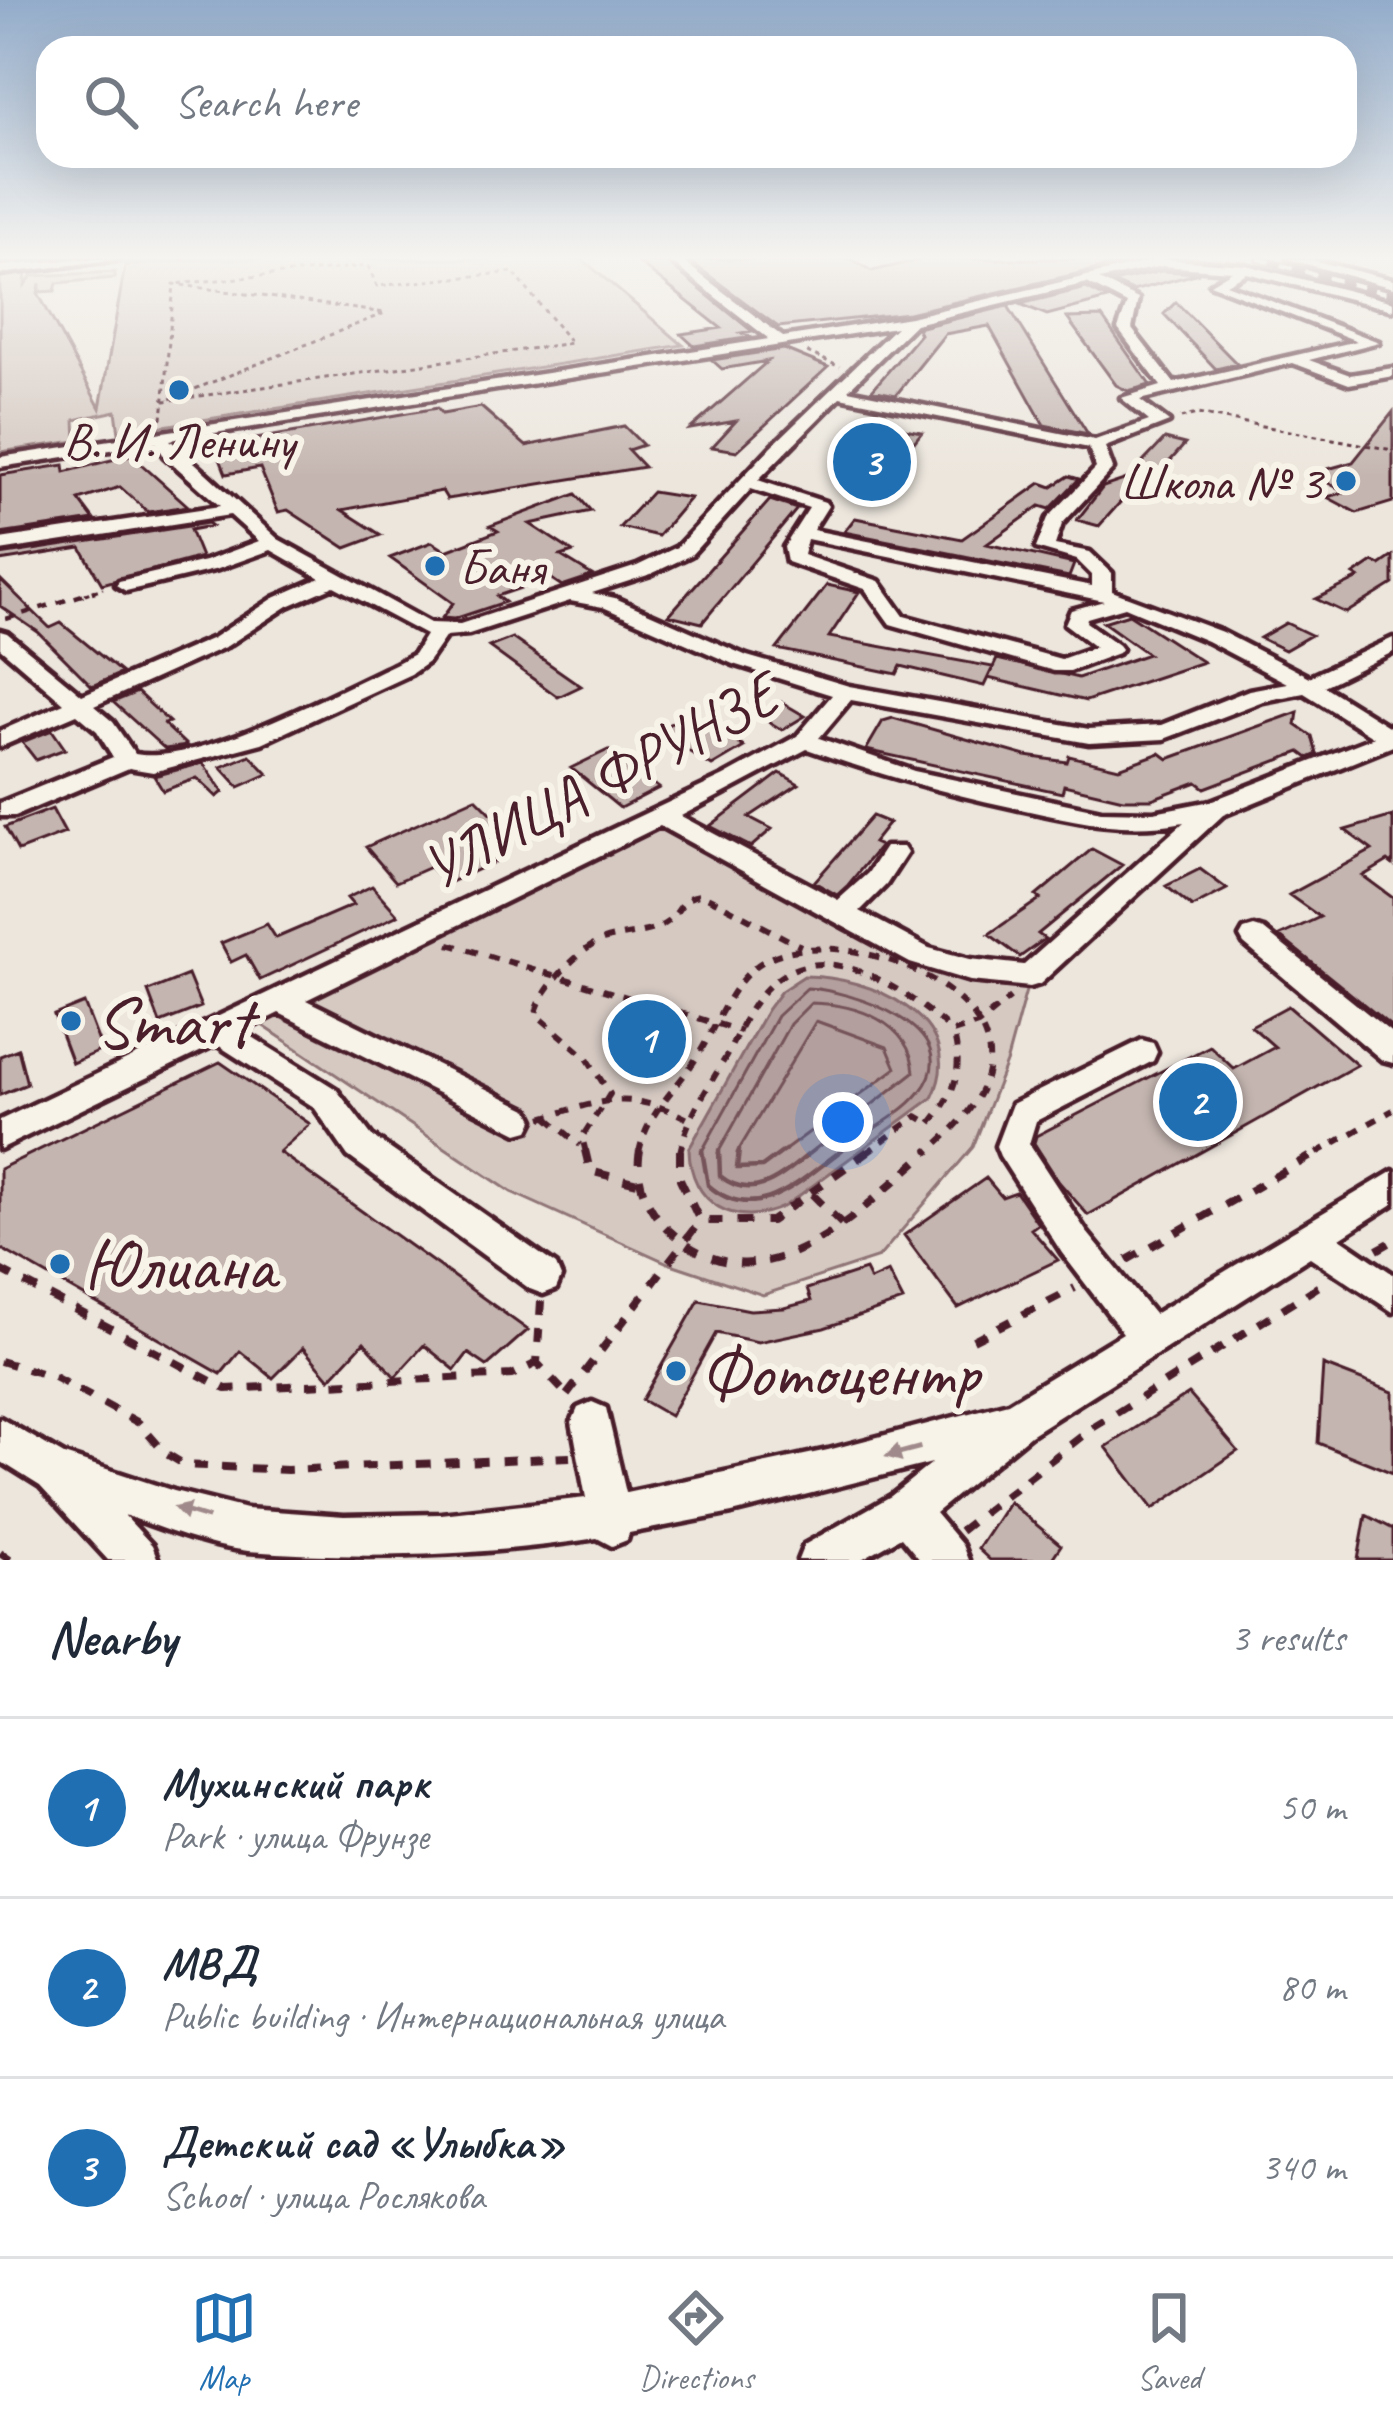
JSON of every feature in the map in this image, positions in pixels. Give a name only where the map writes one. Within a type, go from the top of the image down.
[{"type":"street","points":[[768,332],[779,340]]},
{"type":"street","points":[[0,462],[836,332]]},
{"type":"street","points":[[878,332],[892,335]]},
{"type":"street","points":[[160,437],[231,510],[272,542],[438,633],[475,627],[558,596],[606,592],[684,551],[896,332]]},
{"type":"street","points":[[1128,332],[1170,388]]},
{"type":"street","points":[[838,392],[1096,445],[1161,422],[1128,398],[1372,343],[1342,332]]},
{"type":"street","points":[[1294,359],[1349,380],[1393,372]]},
{"type":"street","points":[[1096,445],[1105,460],[1099,481],[1054,522],[1045,548],[1088,559],[1102,574],[1102,594]]},
{"type":"street","points":[[747,482],[819,506],[793,547],[794,558],[872,585],[897,620],[1061,666],[1111,649],[1075,624],[1078,614],[1126,601]]},
{"type":"street","points":[[0,545],[231,510]]},
{"type":"street","points":[[803,533],[1126,601],[1310,685],[1392,738]]},
{"type":"street","points":[[126,585],[211,565],[272,542]]},
{"type":"street","points":[[0,740],[220,641],[281,602],[335,578]]},
{"type":"street","points":[[606,592],[740,660],[845,692]]},
{"type":"street","points":[[6,810],[127,760],[153,765],[254,738],[403,669],[430,648],[438,633]]},
{"type":"street","points":[[0,638],[105,727],[127,760]]},
{"type":"street","name":"УЛИЦА ФРУНЗЕ","points":[[0,1135],[662,816],[805,741],[845,692],[1044,731],[1114,737],[1164,732],[1274,690],[1310,685],[1393,644]]},
{"type":"street","points":[[805,741],[908,777],[1102,819],[1154,820],[1214,809],[1392,738]]},
{"type":"street","points":[[662,816],[920,956],[970,970],[1030,976],[1214,809]]},
{"type":"street","points":[[839,916],[878,879],[894,854]]},
{"type":"street","points":[[1254,937],[1393,1051]]},
{"type":"street","points":[[283,1001],[533,1119]]},
{"type":"street","points":[[220,1031],[325,1098],[360,1146],[543,1277]]},
{"type":"street","points":[[1142,1052],[1023,1113],[1014,1128],[1012,1146],[1100,1276],[1150,1338]]},
{"type":"street","points":[[819,1560],[906,1510],[1016,1421],[1393,1186]]},
{"type":"street","points":[[1310,1237],[1393,1295]]},
{"type":"street","points":[[579,1408],[612,1525]]},
{"type":"street","points":[[54,1472],[243,1529],[428,1552],[480,1551],[612,1525],[1016,1421]]},
{"type":"street","points":[[0,1438],[54,1472],[134,1559]]},
{"type":"street","points":[[906,1510],[942,1555]]},
{"type":"path","points":[[160,437],[171,332]]},
{"type":"path","points":[[165,401],[338,332]]},
{"type":"path","points":[[165,401],[571,344],[561,332]]},
{"type":"path","points":[[779,340],[856,374]]},
{"type":"path","points":[[1197,414],[1393,450]]},
{"type":"path","points":[[0,621],[126,585]]},
{"type":"path","points":[[581,1145],[610,1094],[587,1058],[536,1014],[538,999],[596,942],[666,923],[684,900],[698,895],[712,897],[757,928],[802,946],[857,949],[934,980],[978,1024],[988,1066],[979,1096],[943,1137],[806,1252],[747,1265],[683,1243],[647,1206],[637,1169],[642,1137],[661,1105],[697,1059],[733,986],[756,963],[802,946]]},
{"type":"path","points":[[421,936],[741,1031]]},
{"type":"path","points":[[700,1221],[679,1176],[690,1120],[754,1002],[776,979],[825,965],[858,971],[910,992],[953,1031],[963,1064],[959,1089],[930,1124]]},
{"type":"path","points":[[953,1031],[978,1024],[1030,976]]},
{"type":"path","points":[[533,1119],[585,1102],[628,1097],[661,1105],[690,1120]]},
{"type":"path","points":[[973,1340],[1100,1276],[1393,1110]]},
{"type":"path","points":[[700,1221],[771,1221],[917,1116],[943,1137]]},
{"type":"path","points":[[533,1119],[581,1145],[590,1172],[641,1184]]},
{"type":"path","points":[[812,1194],[843,1225]]},
{"type":"path","points":[[543,1277],[537,1363],[579,1408],[700,1221]]},
{"type":"path","points":[[942,1555],[1090,1429],[1351,1266]]},
{"type":"path","points":[[0,1270],[226,1389],[512,1375],[537,1363]]},
{"type":"path","points":[[0,1361],[54,1377],[140,1423],[165,1454],[185,1465],[286,1470],[570,1457]]},
{"type":"path","points":[[0,1553],[10,1560]]},
{"type":"shaded area","points":[[0,332],[59,332],[100,408],[113,332],[667,332],[683,345],[119,433],[116,411],[75,420],[76,441],[0,452]]},
{"type":"shaded area","points":[[668,819],[920,956],[1030,976],[1007,1060],[973,1147],[879,1257],[763,1295],[668,1263],[511,1192],[250,1017]]},
{"type":"water","points":[[804,976],[856,984],[883,994],[926,1024],[937,1045],[940,1070],[932,1098],[785,1206],[767,1213],[733,1213],[707,1198],[697,1184],[689,1149],[767,1010],[781,991]]},
{"type":"building","points":[[748,332],[741,333],[752,337],[694,346],[681,334]]},
{"type":"building","points":[[957,332],[945,334],[896,395],[872,390],[920,334]]},
{"type":"building","points":[[992,332],[1024,332],[1088,434],[1044,425]]},
{"type":"building","points":[[1077,332],[1112,332],[1150,385],[1128,391],[1116,385]]},
{"type":"building","points":[[1181,332],[1205,332],[1237,364],[1216,369]]},
{"type":"building","points":[[784,349],[828,367],[737,451],[712,447],[736,421],[690,429],[768,361],[722,369],[712,360]]},
{"type":"building","points":[[481,407],[526,446],[624,426],[643,445],[628,450],[644,467],[447,499],[442,491],[342,510],[381,535],[346,548],[288,510],[278,512],[260,468],[226,474],[215,446],[437,408],[442,414]]},
{"type":"building","points":[[1393,412],[1393,502],[1357,513],[1327,497],[1346,492],[1310,474],[1353,462]]},
{"type":"building","points":[[882,425],[922,432],[892,470],[848,464]]},
{"type":"building","points":[[1165,439],[1185,444],[1136,500],[1125,497],[1099,526],[1077,520],[1103,487],[1127,479]]},
{"type":"building","points":[[131,455],[188,506],[148,512],[120,487],[79,500],[94,520],[0,534],[0,475],[64,465],[65,472]]},
{"type":"building","points":[[1069,476],[1079,479],[1050,509],[1040,506],[987,544],[1074,564],[1069,577],[844,532],[855,518],[962,539],[1041,483],[1052,487]]},
{"type":"building","points":[[652,492],[690,498],[658,536],[620,527]]},
{"type":"building","points":[[576,494],[591,511],[530,524],[573,552],[561,556],[592,575],[583,579],[562,586],[550,578],[497,596],[505,602],[454,619],[442,618],[453,603],[390,558],[432,542],[446,551],[498,531],[490,526]]},
{"type":"building","points":[[770,500],[797,509],[702,623],[669,615]]},
{"type":"building","points":[[212,526],[190,530],[201,557],[102,584],[81,548],[0,561],[0,555]]},
{"type":"building","points":[[1393,556],[1393,584],[1346,613],[1316,599],[1359,578],[1354,575],[1373,562],[1380,565]]},
{"type":"building","points":[[0,579],[50,628],[61,623],[122,673],[92,686],[38,632],[0,606]]},
{"type":"building","points":[[827,585],[859,592],[829,637],[993,667],[984,686],[901,666],[897,674],[777,649]]},
{"type":"building","points":[[1129,614],[1203,662],[1086,701],[988,678],[997,659],[1078,678],[1148,654],[1103,622]]},
{"type":"building","points":[[1286,623],[1311,635],[1285,650],[1260,638]]},
{"type":"building","points":[[512,638],[581,686],[558,697],[489,647]]},
{"type":"building","points":[[137,692],[187,746],[165,749],[113,702]]},
{"type":"building","points":[[781,702],[805,716],[782,730],[758,715]]},
{"type":"building","points":[[1298,712],[1296,725],[1312,736],[1317,754],[1308,758],[1300,752],[1205,788],[1197,782],[1152,799],[1123,799],[1064,785],[1062,793],[866,750],[883,721],[893,718],[1026,756],[1067,762],[1069,756],[1119,768],[1160,753],[1168,759]]},
{"type":"building","points":[[689,713],[744,747],[712,766],[657,731]]},
{"type":"building","points":[[52,730],[65,749],[36,760],[22,742]]},
{"type":"building","points":[[608,750],[659,788],[620,808],[571,768]]},
{"type":"building","points":[[250,755],[268,774],[239,787],[221,767]]},
{"type":"building","points":[[203,763],[223,792],[217,797],[197,778],[163,791],[154,776]]},
{"type":"building","points":[[780,773],[799,784],[749,817],[772,829],[751,847],[710,826]]},
{"type":"building","points":[[476,798],[509,831],[478,845],[494,862],[446,884],[430,867],[396,882],[366,847]]},
{"type":"building","points":[[52,809],[65,833],[18,851],[5,827]]},
{"type":"building","points":[[872,816],[889,823],[873,843],[880,846],[848,885],[837,895],[814,882]]},
{"type":"building","points":[[1393,816],[1393,865],[1388,861],[1363,876],[1393,898],[1393,1028],[1279,936],[1320,917],[1289,895],[1372,850],[1345,830]]},
{"type":"building","points":[[1092,849],[1122,865],[1038,934],[1045,939],[1020,957],[989,934],[1040,899],[1036,896]]},
{"type":"building","points":[[1200,869],[1227,889],[1192,907],[1166,886]]},
{"type":"building","points":[[372,886],[398,915],[260,980],[246,955],[231,962],[221,943],[267,924],[276,938],[353,905],[347,898]]},
{"type":"building","points":[[188,975],[201,1007],[160,1023],[148,991]]},
{"type":"building","points":[[84,1003],[102,1050],[72,1063],[54,1015]]},
{"type":"building","points":[[1288,1006],[1357,1065],[1088,1215],[1059,1182],[1034,1143],[1036,1136],[1210,1046],[1234,1069],[1275,1047],[1251,1026]]},
{"type":"building","points":[[18,1049],[27,1084],[0,1095],[0,1056]]},
{"type":"building","points":[[220,1062],[310,1124],[279,1152],[528,1330],[487,1366],[468,1353],[455,1370],[424,1345],[395,1377],[364,1342],[330,1379],[303,1348],[273,1378],[240,1351],[221,1374],[0,1248],[0,1169]]},
{"type":"building","points":[[986,1178],[1002,1197],[1016,1192],[1038,1224],[1031,1229],[1058,1260],[958,1308],[904,1235]]},
{"type":"building","name":"Фотоцентр","points":[[865,1270],[870,1280],[888,1272],[903,1301],[824,1328],[758,1342],[716,1333],[670,1416],[642,1400],[699,1300],[750,1310],[784,1308],[811,1301],[807,1289]]},
{"type":"building","points":[[1323,1365],[1393,1392],[1393,1473],[1318,1443]]},
{"type":"building","points":[[1189,1394],[1238,1451],[1153,1509],[1106,1447]]},
{"type":"building","points":[[1009,1502],[1061,1545],[1051,1560],[990,1560],[978,1549]]},
{"type":"building","points":[[1366,1515],[1393,1529],[1393,1560],[1358,1560]]},
{"type":"place","name":"В. И. Ленину","points":[[179,390]]},
{"type":"place","name":"Детский сад «Улыбка»","points":[[872,462]]},
{"type":"place","name":"Школа № 3","points":[[1346,481]]},
{"type":"place","name":"Баня","points":[[435,566]]},
{"type":"place","name":"Smart","points":[[71,1021]]},
{"type":"place","name":"Мухинский парк","points":[[647,1039]]},
{"type":"place","name":"МВД","points":[[1198,1102]]},
{"type":"place","name":"Юлиана","points":[[60,1264]]},
{"type":"place","name":"Фотоцентр","points":[[676,1371]]}]
